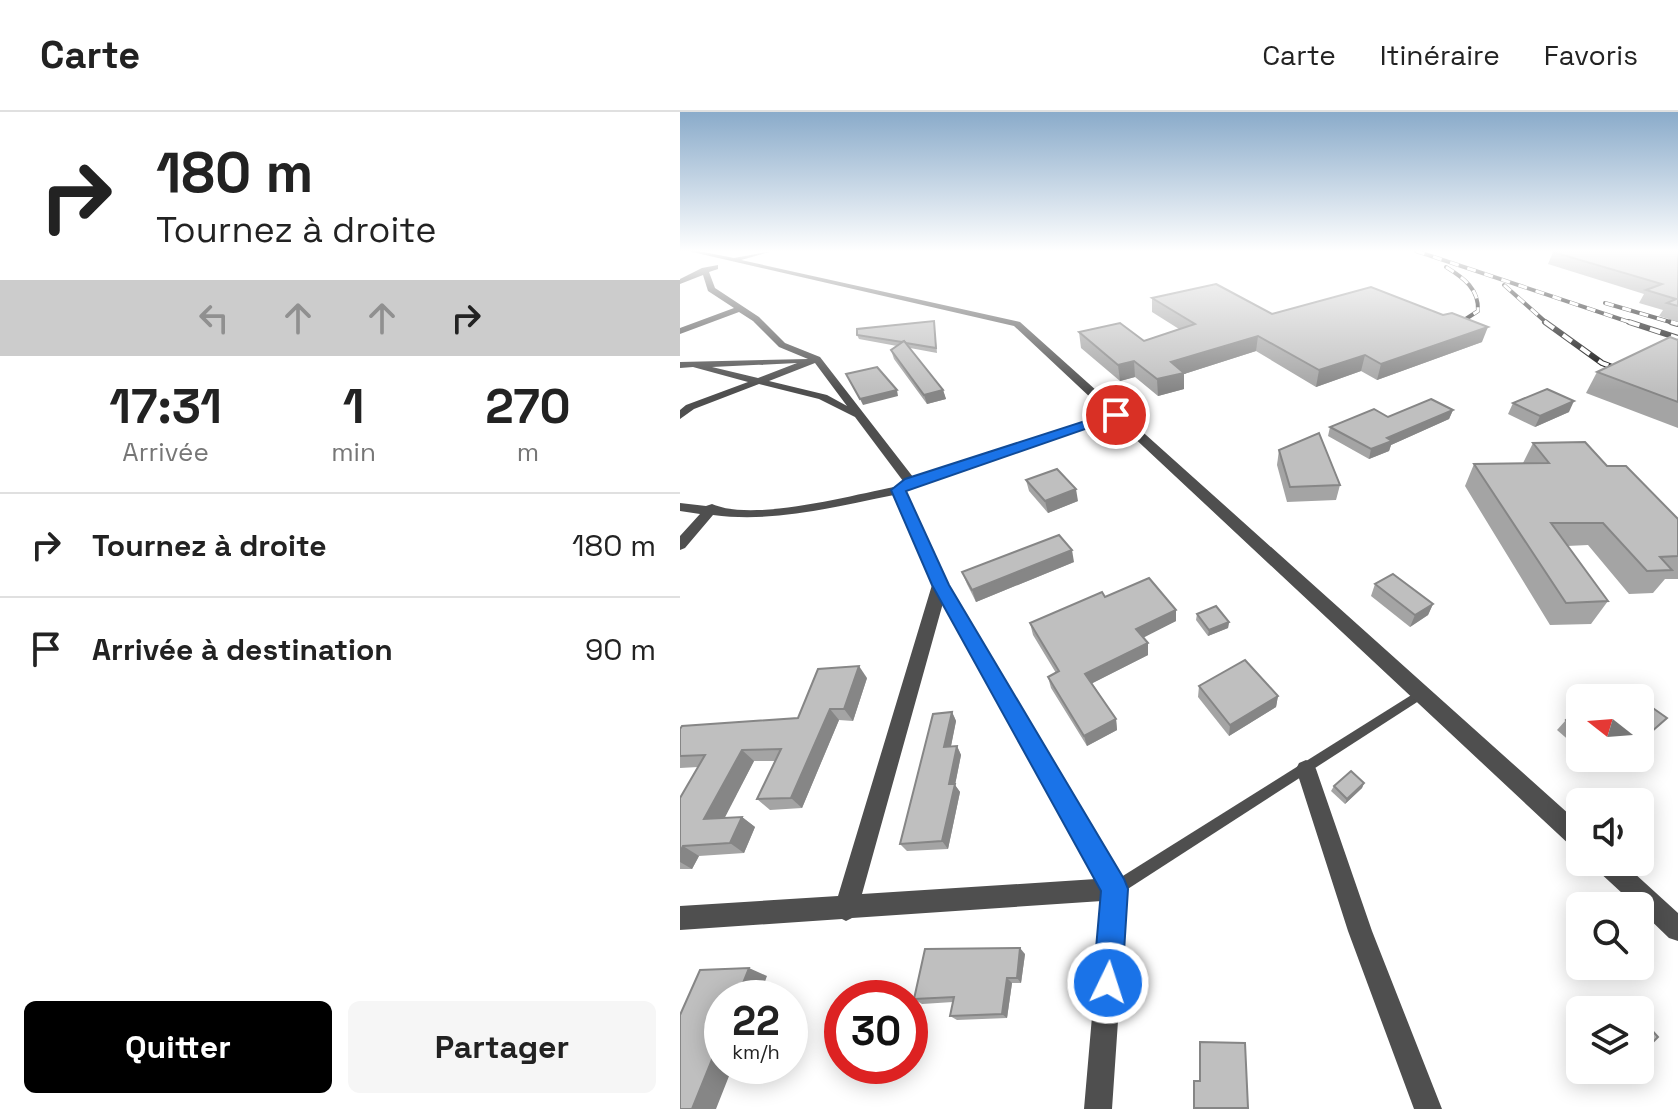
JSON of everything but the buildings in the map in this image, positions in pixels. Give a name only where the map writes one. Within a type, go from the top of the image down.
[{"type":"street","points":[[724,298],[741,308],[782,345],[817,359],[868,425],[904,486],[940,585],[1115,889],[1098,1109]]},
{"type":"street","points":[[892,298],[1017,324],[1566,826]]},
{"type":"street","points":[[680,331],[741,308]]},
{"type":"street","points":[[680,365],[817,359]]},
{"type":"street","points":[[680,416],[690,407],[817,359]]},
{"type":"street","points":[[697,366],[763,380],[831,400],[868,425]]},
{"type":"street","points":[[680,507],[712,508],[746,515],[806,508],[904,486],[1116,415]]},
{"type":"street","points":[[680,545],[712,508]]},
{"type":"street","points":[[846,909],[940,585]]},
{"type":"street","points":[[1306,769],[1360,931],[1428,1109]]},
{"type":"street","points":[[1620,876],[1678,929]]},
{"type":"street","points":[[680,918],[1115,889]]},
{"type":"lane","points":[[1115,889],[1421,694]]},
{"type":"railway","points":[[1458,324],[1478,311],[1476,298]]},
{"type":"railway","points":[[1518,298],[1548,324]]},
{"type":"railway","points":[[1556,298],[1629,322]]},
{"type":"railway","points":[[1605,303],[1677,324]]},
{"type":"railway","points":[[1449,324],[1461,322]]},
{"type":"railway","points":[[1545,322],[1602,363],[1630,374]]},
{"type":"railway","points":[[1629,322],[1678,338]]},
{"type":"railway","points":[[1629,322],[1635,324]]},
{"type":"railway","points":[[1671,322],[1678,324]]},
{"type":"route","points":[[1108,983],[1115,889],[940,585],[898,490],[910,482],[1116,415]]}]
